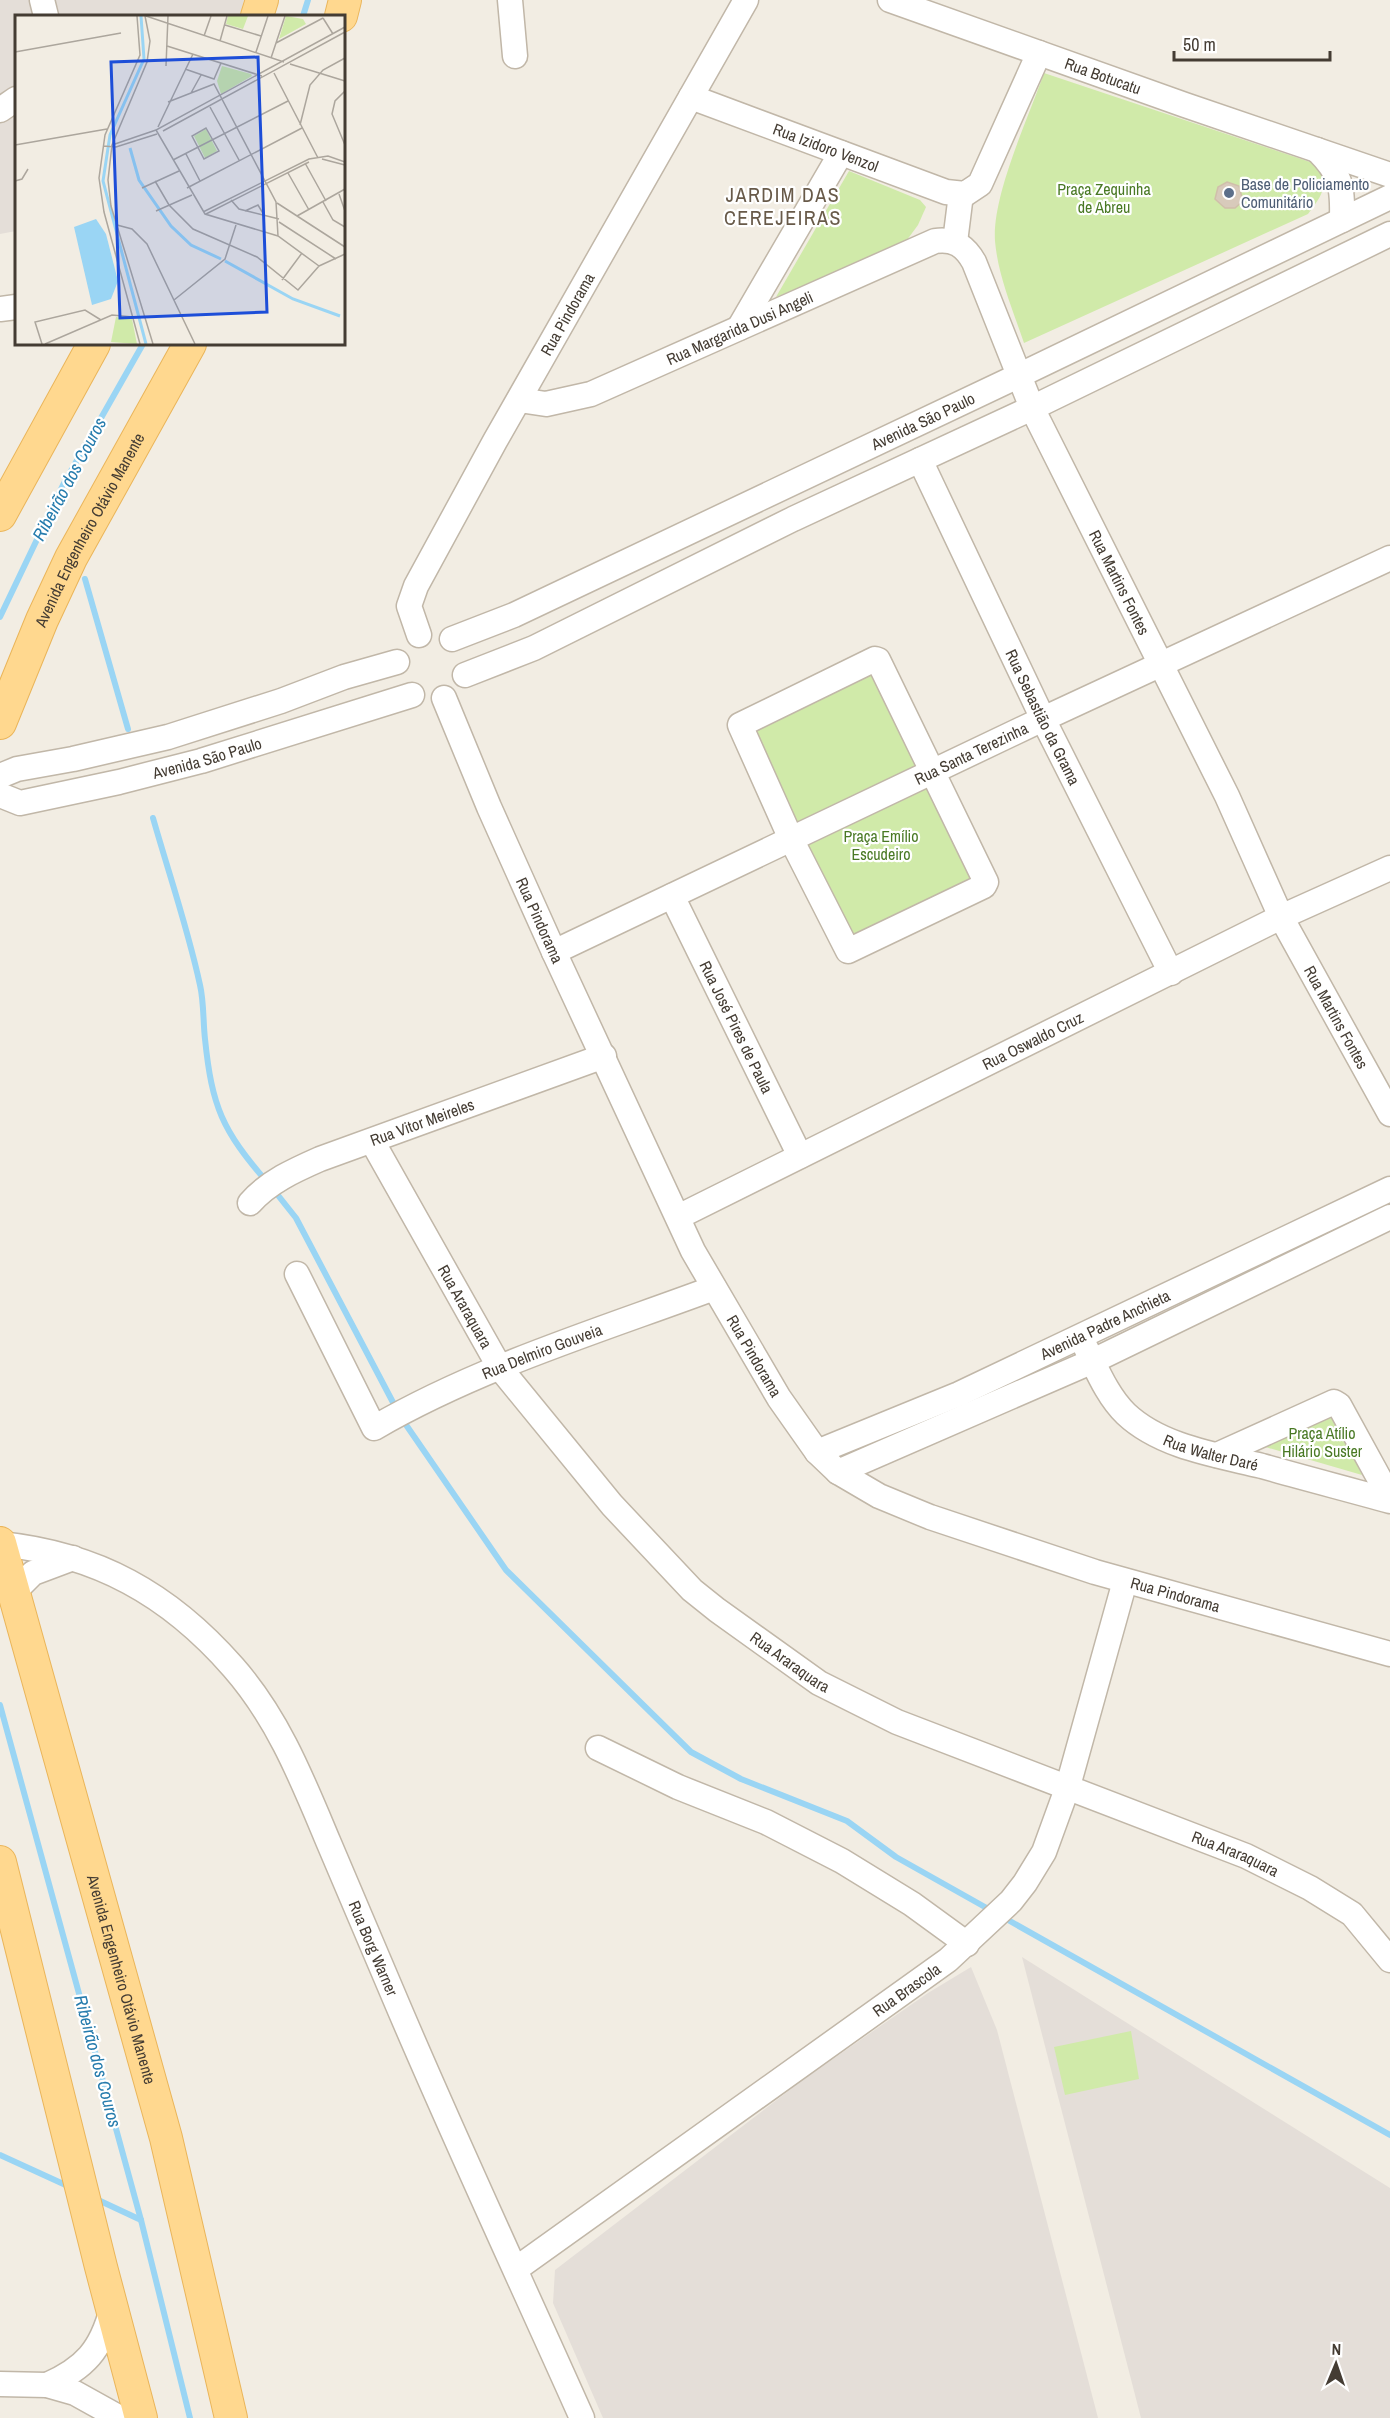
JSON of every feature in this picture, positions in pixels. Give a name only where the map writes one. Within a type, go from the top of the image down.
[{"type":"main road","points":[[257,15],[262,0]]},
{"type":"main road","points":[[341,15],[345,0]]},
{"type":"main road","points":[[0,514],[93,345]]},
{"type":"main road","name":"Avenida Engenheiro Otávio Manente","points":[[0,723],[42,620],[71,558],[189,345]]},
{"type":"main road","name":"Avenida Engenheiro Otávio Manente","points":[[0,1543],[166,2138],[231,2418]]},
{"type":"main road","points":[[0,1862],[141,2418]]},
{"type":"street","points":[[42,0],[46,15]]},
{"type":"street","points":[[510,0],[515,56]]},
{"type":"street","name":"Rua Pindorama","points":[[419,635],[412,617],[410,597],[746,0]]},
{"type":"street","name":"Rua Botucatu","points":[[890,0],[1390,175]]},
{"type":"street","points":[[955,242],[961,194],[972,191],[980,184],[1040,53]]},
{"type":"street","name":"Rua Izidoro Venzol","points":[[691,97],[946,192],[961,194]]},
{"type":"street","points":[[0,110],[15,100]]},
{"type":"street","name":"Rua Botucatu","points":[[1317,150],[1332,164],[1341,180],[1342,220]]},
{"type":"street","points":[[739,328],[841,153]]},
{"type":"street","name":"Avenida São Paulo","points":[[452,639],[514,615],[1390,197]]},
{"type":"street","points":[[465,675],[534,648],[748,541],[1032,408],[1390,234]]},
{"type":"street","name":"Rua Margarida Dusi Angeli","points":[[519,400],[546,404],[591,394],[935,241],[955,242]]},
{"type":"street","name":"Rua Martins Fontes","points":[[955,242],[966,250],[974,262],[1032,408],[1227,796],[1281,917],[1390,1114]]},
{"type":"street","points":[[768,280],[767,303],[772,313]]},
{"type":"street","points":[[0,309],[15,307]]},
{"type":"street","points":[[1156,310],[1173,339]]},
{"type":"street","name":"Rua Sebastião da Grama","points":[[920,460],[1043,719],[1171,973]]},
{"type":"street","points":[[733,510],[748,541]]},
{"type":"street","name":"Rua Santa Terezinha","points":[[554,952],[1043,719],[1390,558]]},
{"type":"street","points":[[430,632],[452,639],[458,644],[465,659],[465,675],[457,689],[444,698],[428,701],[412,695],[398,675],[397,662],[408,641],[430,632]]},
{"type":"street","points":[[872,660],[878,660],[933,773],[986,884],[850,951],[846,950],[791,839],[740,725],[872,660]]},
{"type":"street","name":"Avenida São Paulo","points":[[0,776],[17,769],[73,759],[168,737],[281,701],[344,677],[397,662]]},
{"type":"street","name":"Avenida São Paulo","points":[[0,795],[20,803],[156,773],[412,695]]},
{"type":"street","name":"Rua Pindorama","points":[[444,698],[489,807],[554,952],[678,1217],[714,1288],[778,1398],[817,1452],[838,1472],[879,1496],[930,1517],[1125,1581],[1390,1654]]},
{"type":"street","name":"Rua Oswaldo Cruz","points":[[678,1217],[1281,917],[1390,868]]},
{"type":"street","name":"Rua José Pires de Paula","points":[[672,896],[800,1156]]},
{"type":"street","name":"Rua Vitor Meireles","points":[[254,1198],[282,1178],[320,1159],[603,1056]]},
{"type":"street","name":"Rua Araraquara","points":[[372,1141],[500,1368],[612,1505],[692,1590],[819,1683],[897,1722],[1246,1856],[1311,1888],[1353,1914],[1390,1960]]},
{"type":"street","name":"Avenida Padre Anchieta","points":[[817,1452],[959,1394],[1390,1189]]},
{"type":"street","name":"Avenida Padre Anchieta","points":[[838,1472],[1093,1361],[1390,1217]]},
{"type":"street","name":"Rua Delmiro Gouveia","points":[[297,1274],[379,1425],[421,1402],[500,1368],[714,1288]]},
{"type":"street","name":"Rua Walter Daré","points":[[1081,1336],[1116,1402],[1135,1422],[1159,1436],[1217,1455],[1390,1499]]},
{"type":"street","points":[[1217,1455],[1334,1402],[1339,1405],[1390,1499]]},
{"type":"street","name":"Rua Borg Warner","points":[[0,1543],[74,1558],[145,1589],[180,1615],[233,1667],[271,1719],[293,1758],[418,2054],[582,2418]]},
{"type":"street","points":[[14,1592],[33,1573],[57,1562],[74,1558]]},
{"type":"street","name":"Rua Brascola","points":[[516,2269],[948,1960],[1011,1901],[1044,1852],[1068,1786],[1125,1581]]},
{"type":"street","points":[[598,1748],[678,1787],[766,1822],[832,1856],[912,1904],[967,1944]]},
{"type":"street","points":[[47,2385],[69,2375],[97,2349],[106,2332],[112,2309]]},
{"type":"street","points":[[0,2384],[47,2385],[75,2393],[120,2418]]},
{"type":"shaded area","points":[[0,0],[244,0],[240,15],[15,15],[15,231],[0,234]]},
{"type":"shaded area","points":[[1022,1957],[1390,2188],[1390,2418],[1141,2418]]},
{"type":"shaded area","points":[[971,1967],[997,2030],[1098,2418],[603,2418],[553,2303],[555,2270],[804,2079],[928,1993]]},
{"type":"green space","name":"Praça Zequinha de Abreu","points":[[1044,73],[1319,165],[1323,180],[1320,196],[1308,214],[1024,343],[999,267],[995,241],[996,222],[1005,180]]},
{"type":"green space","points":[[849,171],[920,200],[926,207],[918,225],[901,248],[776,297]]},
{"type":"green space","name":"Praça Emílio Escudeiro","points":[[872,666],[973,880],[849,941],[752,728]]},
{"type":"green space","name":"Praça Atílio Hilário Suster","points":[[1333,1413],[1362,1475],[1262,1446]]},
{"type":"green space","points":[[1131,2031],[1139,2079],[1065,2095],[1054,2047]]},
{"type":"building","name":"Base de Policiamento Comunitário","points":[[1227,182],[1239,186],[1243,201],[1235,208],[1225,208],[1215,199],[1218,187]]},
{"type":"waterway","name":"Ribeirão dos Couros","points":[[303,15],[308,0]]},
{"type":"waterway","name":"Ribeirão dos Couros","points":[[0,617],[63,485],[142,345]]},
{"type":"waterway","points":[[85,579],[128,729]]},
{"type":"waterway","points":[[153,818],[200,985],[208,1063],[216,1100],[229,1132],[267,1182]]},
{"type":"waterway","points":[[273,1189],[296,1218],[397,1410]]},
{"type":"waterway","points":[[402,1419],[506,1570],[691,1752],[741,1779],[847,1821],[896,1857],[992,1911]]},
{"type":"waterway","name":"Ribeirão dos Couros","points":[[0,1705],[141,2220],[190,2418]]},
{"type":"waterway","points":[[1001,1916],[1390,2135]]},
{"type":"waterway","points":[[0,2155],[70,2187]]},
{"type":"waterway","points":[[96,2199],[141,2220]]},
{"type":"place","name":"Base de Policiamento Comunitário","points":[[1229,193]]},
{"type":"district","name":"JARDIM DAS CEREJEIRAS","points":[[783,206]]}]
